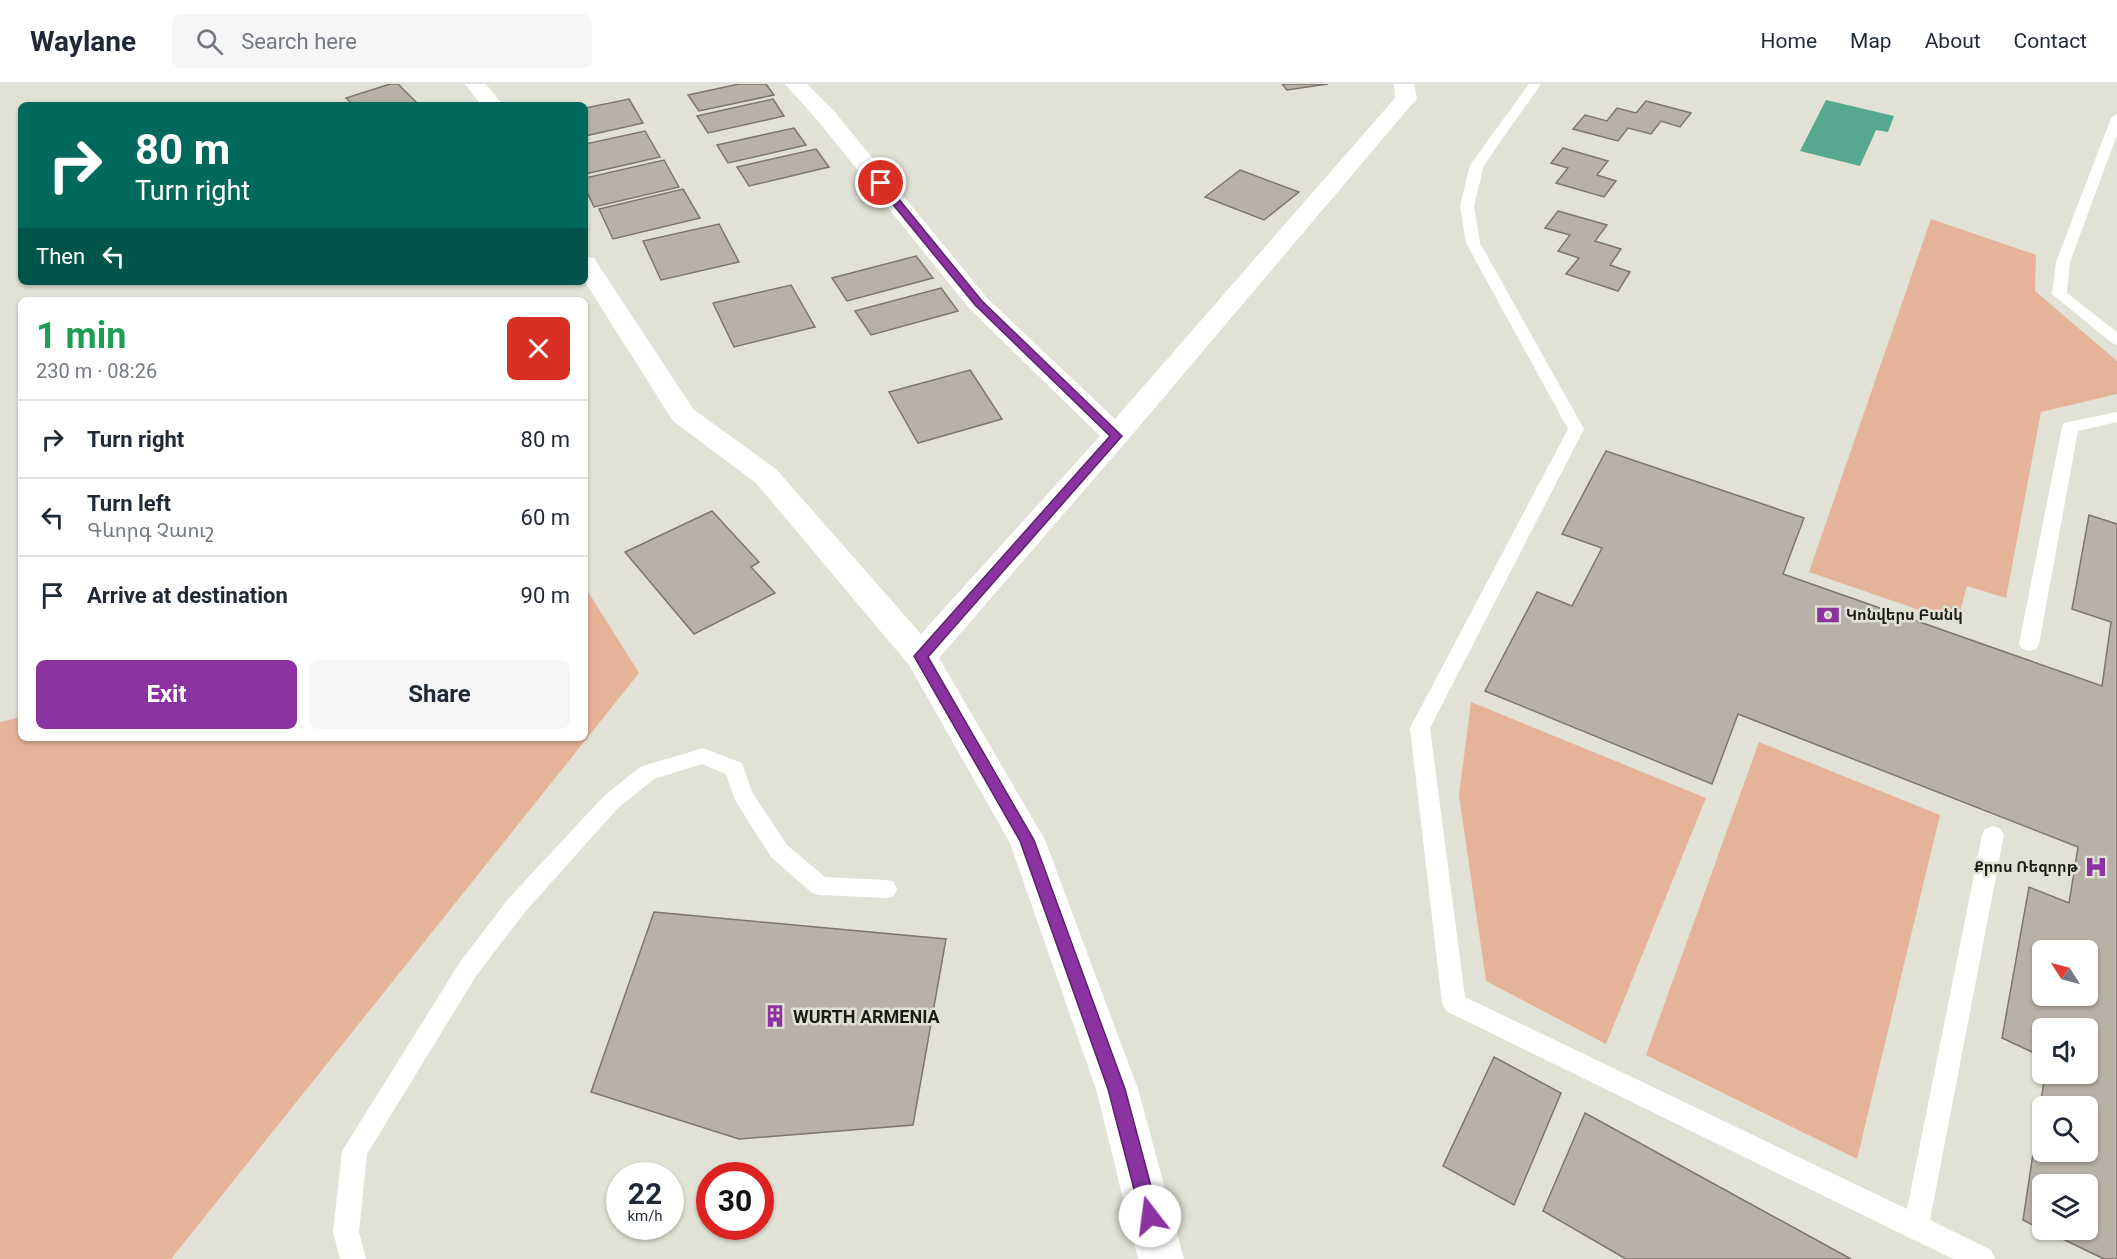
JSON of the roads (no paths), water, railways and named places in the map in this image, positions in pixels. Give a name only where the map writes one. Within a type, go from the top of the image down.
[{"type":"street","points":[[475,84],[490,102]]},
{"type":"street","points":[[795,84],[826,116],[978,303],[1116,436]]},
{"type":"street","points":[[921,656],[1116,436],[1406,99],[1404,84]]},
{"type":"street","points":[[588,268],[683,415],[766,476],[921,656],[1027,840],[1116,1089],[1161,1259]]},
{"type":"lane","points":[[1535,84],[1478,165],[1467,207],[1473,243],[1576,429],[1420,728],[1454,1003],[1982,1259]]},
{"type":"lane","points":[[2117,118],[2063,262],[2059,294],[2117,340]]},
{"type":"lane","points":[[2029,644],[2070,428],[2117,417]]},
{"type":"lane","points":[[353,1259],[346,1232],[355,1151],[411,1057],[468,969],[517,905],[593,820],[647,773],[703,756],[735,769],[742,794],[779,851],[820,886],[886,889]]},
{"type":"lane","points":[[1917,1227],[1993,835]]},
{"type":"place","name":"Կոնվերս Բանկ","points":[[1828,615]]},
{"type":"place","name":"Քրոս Ռեզորթ","points":[[2096,867]]},
{"type":"place","name":"WURTH ARMENIA","points":[[775,1016]]}]
